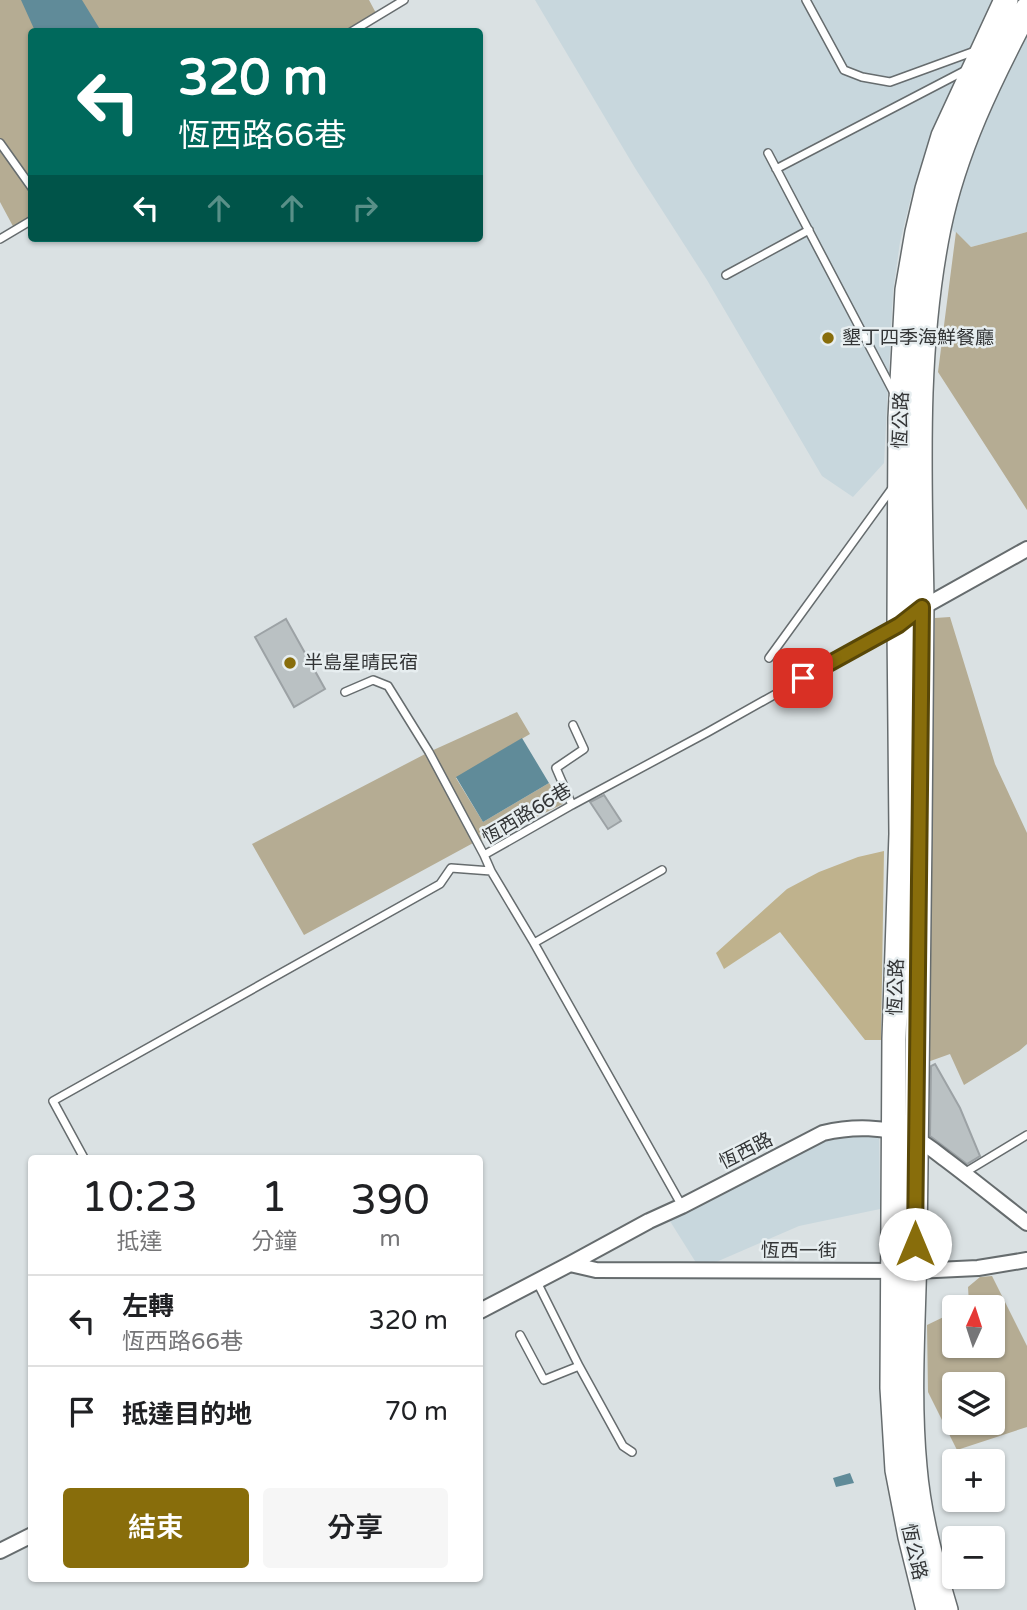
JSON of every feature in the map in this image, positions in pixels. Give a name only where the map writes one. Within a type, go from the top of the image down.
[{"type":"main road","name":"恆公路","points":[[946,1610],[931,1557],[915,1467],[893,1131],[901,834],[901,406],[907,290],[927,190],[943,136],[1006,0]]},
{"type":"main road","name":"恆公路","points":[[928,1610],[909,1536],[897,1470],[892,1388],[916,1139],[922,607],[919,464],[923,358],[928,292],[939,226],[951,180],[991,78],[1027,9]]},
{"type":"street","points":[[899,625],[922,607],[1027,549]]},
{"type":"street","name":"恆西路","points":[[483,1309],[823,1133],[841,1129],[893,1131],[916,1139],[1027,1223]]},
{"type":"street","name":"恆西一街","points":[[570,1264],[596,1270],[903,1271],[978,1268],[1027,1260]]},
{"type":"street","points":[[0,1551],[28,1537]]},
{"type":"lane","points":[[806,0],[844,70],[862,77],[890,82],[978,57]]},
{"type":"lane","points":[[357,28],[399,2]]},
{"type":"lane","points":[[776,169],[978,57]]},
{"type":"lane","points":[[0,144],[28,182]]},
{"type":"lane","points":[[768,153],[901,406]]},
{"type":"lane","points":[[0,239],[28,222]]},
{"type":"lane","points":[[726,275],[809,230]]},
{"type":"lane","points":[[769,658],[900,478]]},
{"type":"lane","name":"恆西路66巷","points":[[682,1206],[484,855],[899,625]]},
{"type":"lane","points":[[345,692],[373,680],[388,685],[429,752],[484,855]]},
{"type":"lane","points":[[572,804],[556,768],[584,749],[573,725]]},
{"type":"lane","points":[[82,1155],[53,1101],[440,884],[451,868],[491,871]]},
{"type":"lane","points":[[534,943],[663,870]]},
{"type":"lane","points":[[964,1173],[1027,1135]]},
{"type":"lane","points":[[536,1282],[623,1446],[632,1452]]},
{"type":"lane","points":[[520,1335],[544,1380],[579,1366]]},
{"type":"shaded area","points":[[0,0],[369,0],[377,15],[355,28],[28,28],[28,222],[15,230],[0,202]]},
{"type":"shaded area","points":[[535,0],[1025,0],[1027,232],[971,247],[912,193],[900,242],[893,292],[884,463],[853,497],[822,476],[707,280],[635,168]]},
{"type":"shaded area","points":[[956,232],[971,247],[1027,232],[1027,510],[938,372]]},
{"type":"shaded area","points":[[950,617],[995,764],[1027,833],[1027,1044],[964,1085],[950,1054],[922,1064],[935,618]]},
{"type":"shaded area","points":[[517,712],[530,734],[456,778],[483,822],[549,783],[563,804],[494,838],[475,842],[304,935],[252,844],[429,752]]},
{"type":"shaded area","points":[[884,851],[881,1040],[865,1040],[780,932],[724,969],[716,953],[787,889],[819,872],[858,857]]},
{"type":"shaded area","points":[[879,1126],[880,1209],[799,1226],[700,1269],[663,1210],[821,1129]]},
{"type":"shaded area","points":[[992,1276],[1002,1295],[968,1295],[968,1287],[980,1277]]},
{"type":"shaded area","points":[[1005,1302],[1027,1346],[1027,1427],[1005,1434],[1005,1372],[942,1372],[942,1420],[928,1392],[927,1325],[942,1318],[942,1358],[1005,1358]]},
{"type":"shaded area","points":[[950,1435],[1003,1435],[960,1449],[956,1449]]},
{"type":"water","points":[[21,0],[82,0],[99,28],[34,28]]},
{"type":"water","points":[[522,738],[549,783],[483,822],[456,777]]},
{"type":"water","points":[[850,1473],[854,1483],[836,1487],[833,1478]]},
{"type":"building","name":"半島星晴民宿","points":[[286,619],[325,689],[294,707],[255,637]]},
{"type":"building","points":[[604,795],[621,821],[608,829],[590,802]]},
{"type":"building","points":[[935,1064],[960,1108],[980,1156],[967,1164],[930,1136],[931,1066]]},
{"type":"place","name":"墾丁四季海鮮餐廳","points":[[828,338]]},
{"type":"place","name":"半島星晴民宿","points":[[290,663]]},
{"type":"route","points":[[803,678],[899,625],[922,607],[915,1244]]}]
